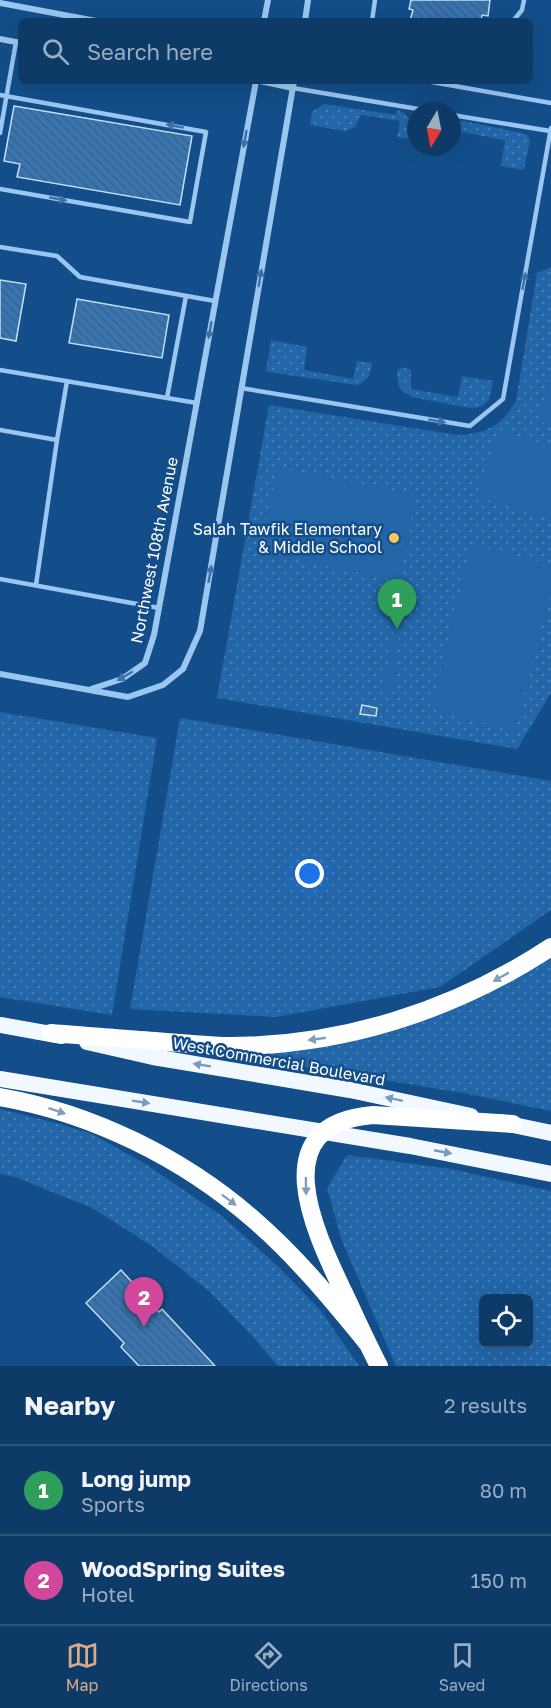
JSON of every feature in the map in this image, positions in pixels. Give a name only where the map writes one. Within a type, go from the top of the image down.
[{"type":"highway","points":[[51,1033],[224,1046],[261,1045],[333,1037],[451,1002],[489,984],[551,947]]},
{"type":"highway","name":"West Commercial Boulevard","points":[[0,1025],[51,1033],[153,1057],[350,1090],[551,1133]]},
{"type":"highway","points":[[0,1078],[410,1146],[551,1174]]},
{"type":"highway","points":[[0,1097],[90,1121],[164,1157],[194,1175],[252,1218],[279,1243],[307,1271],[368,1344]]},
{"type":"highway","points":[[379,1366],[318,1238],[306,1198],[305,1182],[309,1152],[315,1141],[339,1121],[373,1114],[513,1124]]},
{"type":"street","points":[[265,18],[268,0]]},
{"type":"street","points":[[305,18],[308,0]]},
{"type":"street","points":[[0,3],[80,18]]},
{"type":"street","points":[[0,39],[18,42]]},
{"type":"street","name":"Northwest 108th Avenue","points":[[89,690],[122,679],[145,663],[154,635],[257,84]]},
{"type":"street","points":[[0,674],[128,697],[163,685],[183,669],[200,631],[294,84]]},
{"type":"lane","points":[[372,18],[375,0]]},
{"type":"lane","points":[[515,18],[522,9],[524,0]]},
{"type":"lane","points":[[0,133],[18,42]]},
{"type":"lane","points":[[294,84],[407,106]]},
{"type":"lane","points":[[443,84],[551,103]]},
{"type":"lane","points":[[0,94],[206,132],[190,222],[0,189]]},
{"type":"lane","points":[[241,388],[470,426],[503,399],[551,130],[461,116]]},
{"type":"lane","points":[[0,247],[57,256],[81,277],[215,301]]},
{"type":"lane","points":[[167,398],[186,296]]},
{"type":"lane","points":[[0,370],[196,403]]},
{"type":"lane","points":[[36,585],[67,381]]},
{"type":"lane","points":[[0,430],[57,440]]},
{"type":"lane","points":[[0,579],[159,608]]},
{"type":"shaded area","points":[[324,104],[396,115],[397,110],[407,117],[407,138],[397,137],[400,121],[361,115],[355,127],[345,131],[310,125],[312,112]]},
{"type":"shaded area","points":[[461,122],[527,135],[530,140],[524,170],[501,166],[505,140],[461,132]]},
{"type":"shaded area","points":[[551,267],[551,693],[517,749],[217,698],[269,405],[457,435],[476,433],[492,427],[505,417],[516,401],[537,273]]},
{"type":"shaded area","points":[[271,340],[307,347],[304,370],[353,379],[357,361],[372,363],[369,374],[364,382],[356,385],[266,371]]},
{"type":"shaded area","points":[[401,367],[411,370],[411,389],[458,397],[462,376],[493,381],[489,400],[481,407],[470,408],[412,397],[401,390],[398,383],[397,372]]},
{"type":"shaded area","points":[[551,371],[551,425],[539,422]]},
{"type":"shaded area","points":[[501,432],[507,432],[551,450],[550,519],[478,497],[497,436]]},
{"type":"shaded area","points":[[278,468],[416,495],[399,581],[259,552]]},
{"type":"shaded area","points":[[471,545],[551,564],[551,591],[515,731],[431,709]]},
{"type":"shaded area","points":[[401,586],[408,588],[392,694],[381,692],[387,670]]},
{"type":"shaded area","points":[[0,712],[157,738],[112,1015],[0,997]]},
{"type":"shaded area","points":[[180,718],[551,781],[551,910],[440,987],[276,1017],[130,1009]]},
{"type":"shaded area","points":[[551,953],[551,1111],[463,1093],[230,1055],[422,1019],[498,988]]},
{"type":"shaded area","points":[[0,1109],[92,1134],[147,1165],[222,1216],[281,1269],[321,1311],[359,1366],[278,1366],[209,1291],[152,1246],[92,1208],[15,1177],[0,1174]]},
{"type":"shaded area","points":[[347,1155],[451,1169],[551,1191],[551,1366],[396,1366],[342,1241],[327,1188]]},
{"type":"building","points":[[411,0],[490,0],[488,16],[482,15],[482,18],[411,18],[413,10],[409,9]]},
{"type":"building","points":[[14,106],[192,136],[180,205],[17,177],[20,164],[4,161]]},
{"type":"building","points":[[0,280],[26,284],[16,341],[0,338]]},
{"type":"building","points":[[77,299],[169,315],[162,358],[69,343]]},
{"type":"building","points":[[362,705],[377,708],[376,716],[360,714]]},
{"type":"building","points":[[121,1270],[159,1312],[162,1309],[215,1366],[139,1366],[121,1347],[124,1343],[86,1303]]},
{"type":"place","name":"Salah Tawfik Elementary & Middle School","points":[[394,538]]},
{"type":"place","name":"Long jump","points":[[397,629]]},
{"type":"place","name":"WoodSpring Suites","points":[[144,1327]]}]
